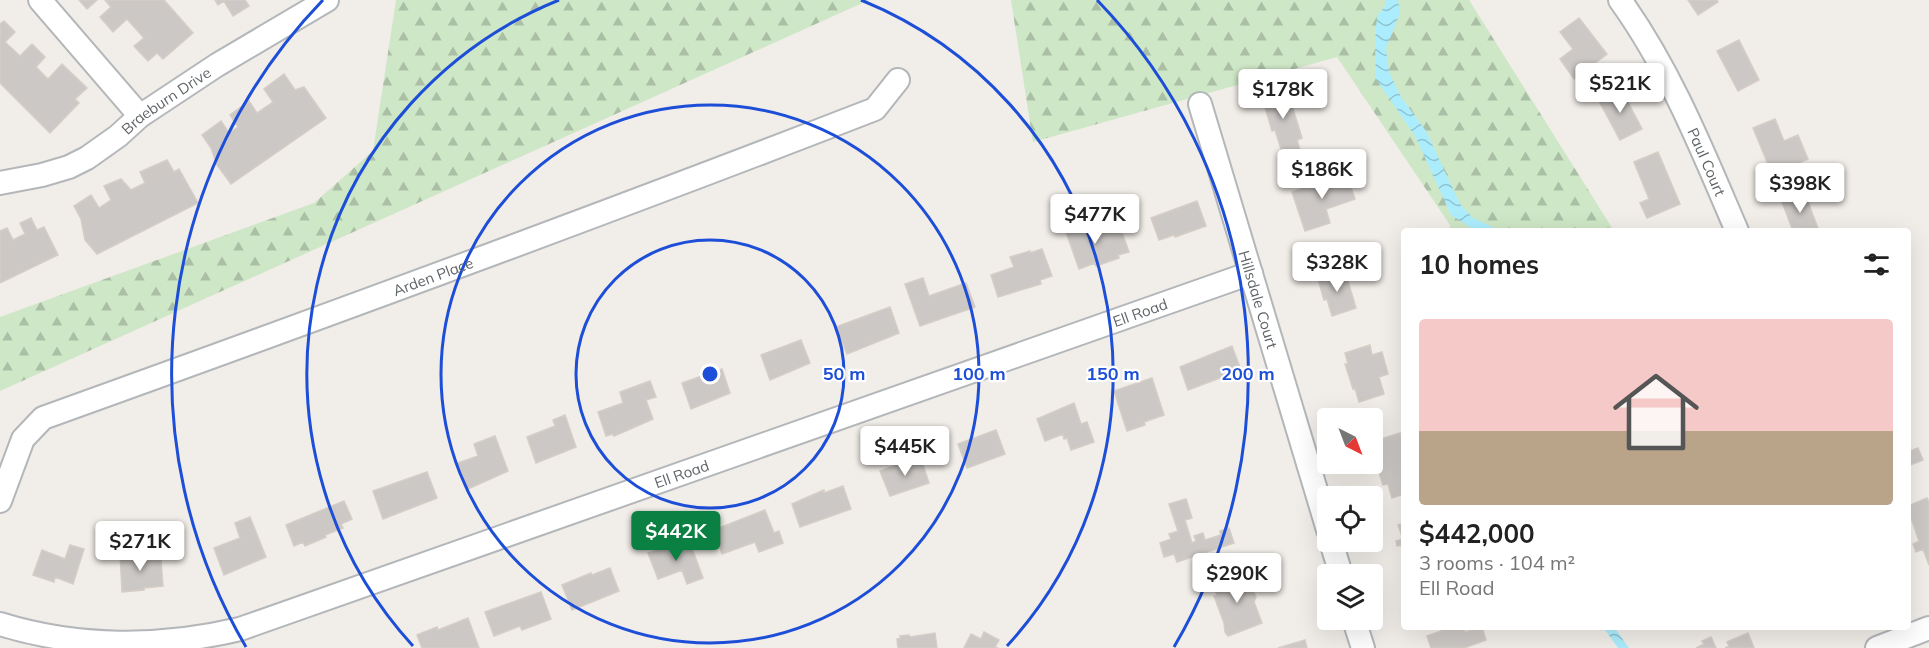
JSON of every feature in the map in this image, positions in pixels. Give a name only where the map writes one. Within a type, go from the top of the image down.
[{"type":"street","points":[[40,0],[140,116]]},
{"type":"street","name":"Braeburn Drive","points":[[0,183],[42,175],[69,167],[87,158],[118,136],[140,116],[217,65],[327,0]]},
{"type":"street","name":"Paul Court","points":[[1620,0],[1658,60],[1684,110],[1736,228]]},
{"type":"street","name":"Arden Place","points":[[0,501],[23,439],[43,418],[473,262],[875,109],[898,80]]},
{"type":"street","name":"Hillsdale Court","points":[[1200,104],[1317,493]]},
{"type":"street","name":"Ell Road","points":[[0,624],[44,637],[86,643],[128,645],[209,642],[240,629],[1251,273]]},
{"type":"street","points":[[1877,648],[1901,632],[1929,627]]},
{"type":"street","points":[[1357,630],[1363,648]]},
{"type":"green space","points":[[396,0],[869,0],[0,391],[0,317],[314,203],[373,151]]},
{"type":"green space","points":[[1011,0],[1469,0],[1612,228],[1450,228],[1337,57],[1033,142]]},
{"type":"water","points":[[1385,0],[1398,0],[1400,13],[1386,48],[1389,72],[1401,97],[1426,131],[1460,204],[1473,218],[1495,228],[1471,228],[1451,215],[1415,136],[1376,79],[1377,16],[1385,6]]},
{"type":"water","points":[[1605,630],[1616,630],[1629,648],[1618,648]]},
{"type":"building","points":[[79,0],[97,0],[87,9]]},
{"type":"building","points":[[105,0],[164,0],[193,33],[163,59],[157,53],[148,61],[134,46],[144,38],[127,19],[113,32],[100,17],[111,7]]},
{"type":"building","points":[[215,0],[245,0],[249,6],[233,16],[224,1],[218,5]]},
{"type":"building","points":[[1688,0],[1717,0],[1718,2],[1698,15]]},
{"type":"building","points":[[1579,18],[1607,54],[1574,79],[1560,59],[1573,49],[1560,32]]},
{"type":"building","points":[[4,21],[15,32],[5,42],[20,56],[32,44],[45,57],[36,67],[48,79],[62,64],[87,88],[75,99],[79,103],[50,133],[0,83],[0,24]]},
{"type":"building","points":[[1739,40],[1759,80],[1738,91],[1717,51]]},
{"type":"building","points":[[284,74],[295,90],[304,87],[326,118],[231,184],[217,165],[211,148],[202,135],[221,121],[229,133],[238,127],[230,115],[249,101],[257,113],[273,102],[264,89]]},
{"type":"building","points":[[1283,87],[1287,100],[1290,99],[1302,138],[1297,140],[1300,150],[1283,155],[1275,130],[1272,131],[1265,107],[1268,106],[1264,93]]},
{"type":"building","points":[[1620,87],[1642,129],[1620,140],[1598,99]]},
{"type":"building","points":[[1775,119],[1784,141],[1798,135],[1808,159],[1772,174],[1753,128]]},
{"type":"building","points":[[1658,152],[1680,204],[1647,218],[1640,203],[1649,199],[1634,162]]},
{"type":"building","points":[[167,160],[174,172],[179,169],[198,203],[97,254],[85,240],[81,219],[74,206],[91,195],[99,208],[111,200],[104,186],[121,179],[131,190],[145,183],[140,172]]},
{"type":"building","points":[[1346,173],[1355,199],[1326,209],[1330,223],[1305,231],[1292,192]]},
{"type":"building","points":[[1805,194],[1818,228],[1792,228],[1782,202]]},
{"type":"building","points":[[1197,201],[1206,226],[1159,240],[1151,218]]},
{"type":"building","points":[[31,218],[37,230],[44,227],[58,255],[0,283],[0,231],[7,228],[13,240],[25,234],[20,223]]},
{"type":"building","points":[[1092,220],[1097,235],[1120,227],[1129,252],[1096,266],[1095,263],[1079,269],[1065,229]]},
{"type":"building","points":[[1042,249],[1052,276],[1040,280],[1041,284],[998,297],[991,275],[1014,267],[1010,257]]},
{"type":"building","points":[[1345,271],[1356,308],[1332,316],[1327,299],[1324,300],[1318,279]]},
{"type":"building","points":[[923,278],[929,296],[966,283],[975,307],[920,326],[905,284]]},
{"type":"building","points":[[890,307],[899,333],[847,354],[836,327]]},
{"type":"building","points":[[801,340],[810,363],[770,380],[761,355]]},
{"type":"building","points":[[1370,345],[1372,355],[1382,352],[1388,374],[1379,377],[1384,394],[1359,402],[1345,364],[1348,364],[1345,353]]},
{"type":"building","points":[[1232,346],[1241,370],[1188,390],[1180,367]]},
{"type":"building","points":[[722,369],[730,393],[691,409],[682,383]]},
{"type":"building","points":[[1152,378],[1164,415],[1127,431],[1114,391]]},
{"type":"building","points":[[650,381],[656,397],[646,400],[653,419],[614,436],[612,434],[606,436],[598,412],[623,403],[620,392]]},
{"type":"building","points":[[1074,403],[1081,424],[1087,422],[1094,442],[1071,450],[1063,434],[1045,441],[1037,419]]},
{"type":"building","points":[[565,415],[576,447],[536,463],[527,437],[555,426],[553,420]]},
{"type":"building","points":[[996,430],[1005,454],[967,468],[958,444]]},
{"type":"building","points":[[1400,433],[1401,495],[1392,498],[1388,484],[1383,485],[1379,474],[1383,474],[1383,438]]},
{"type":"building","points":[[495,436],[508,471],[468,489],[458,463],[478,456],[474,444]]},
{"type":"building","points":[[1918,448],[1923,460],[1911,465],[1911,451]]},
{"type":"building","points":[[921,459],[929,483],[890,496],[880,471]]},
{"type":"building","points":[[427,472],[437,498],[383,519],[373,491]]},
{"type":"building","points":[[843,486],[851,509],[800,527],[792,504],[824,490],[824,493]]},
{"type":"building","points":[[1927,498],[1929,502],[1929,565],[1923,549],[1916,552],[1913,544],[1919,541],[1911,518],[1911,505]]},
{"type":"building","points":[[1186,499],[1192,518],[1185,520],[1192,543],[1196,541],[1194,536],[1203,533],[1205,540],[1221,535],[1220,531],[1229,528],[1234,543],[1177,562],[1174,554],[1164,557],[1160,543],[1171,539],[1169,534],[1178,531],[1169,504]]},
{"type":"building","points":[[344,501],[352,519],[341,524],[343,528],[305,546],[303,542],[294,546],[286,525]]},
{"type":"building","points":[[765,510],[774,533],[779,531],[783,543],[759,552],[755,542],[722,554],[714,530]]},
{"type":"building","points":[[250,517],[266,557],[224,575],[214,548],[240,538],[235,523]]},
{"type":"building","points":[[689,540],[703,578],[687,584],[682,570],[658,579],[648,553]]},
{"type":"building","points":[[1401,540],[1401,545],[1397,546],[1396,541]]},
{"type":"building","points":[[70,545],[84,549],[73,584],[55,577],[54,582],[33,575],[42,550],[65,559]]},
{"type":"building","points":[[143,551],[143,561],[161,560],[163,586],[122,592],[120,553]]},
{"type":"building","points":[[610,568],[619,591],[572,610],[562,585]]},
{"type":"building","points":[[1242,572],[1246,575],[1249,590],[1253,591],[1256,597],[1254,602],[1262,623],[1228,636],[1214,596],[1217,595],[1213,584]]},
{"type":"building","points":[[541,592],[551,619],[522,630],[520,626],[494,636],[485,612]]},
{"type":"building","points":[[468,618],[479,648],[422,648],[417,635],[437,627],[438,630]]},
{"type":"building","points":[[1483,630],[1486,640],[1464,648],[1431,648],[1427,636],[1441,631]]},
{"type":"building","points":[[984,632],[999,640],[995,647],[998,648],[964,648],[971,634],[981,639]]},
{"type":"building","points":[[935,633],[937,648],[898,648],[897,639],[901,638],[900,636],[909,635],[910,637]]},
{"type":"building","points":[[1748,633],[1754,648],[1725,648],[1729,646],[1727,642]]},
{"type":"building","points":[[1711,637],[1716,648],[1696,648],[1704,644],[1702,641]]},
{"type":"building","points":[[1305,640],[1307,648],[1278,648]]}]
